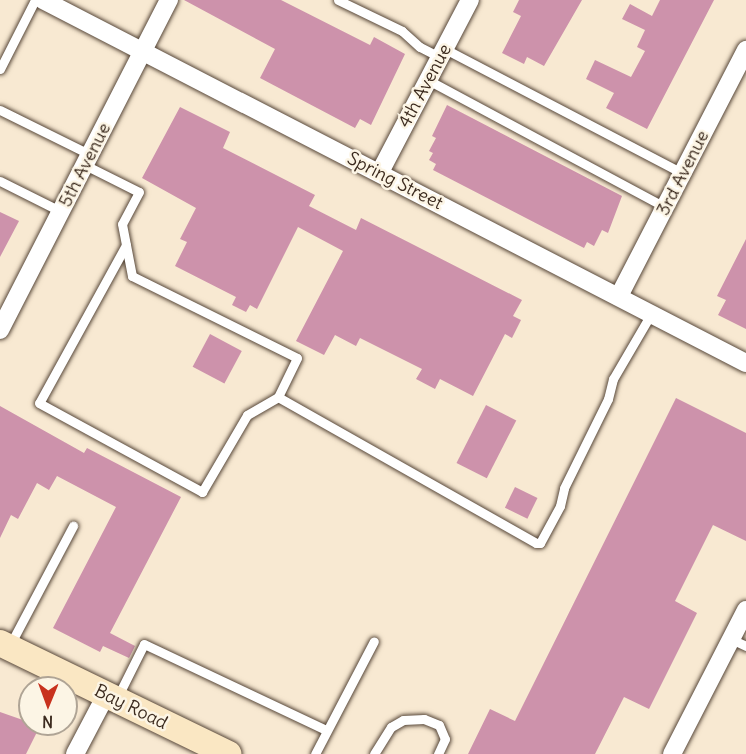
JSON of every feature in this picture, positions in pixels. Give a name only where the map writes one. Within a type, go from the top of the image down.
[{"type":"street","name":"Spring Street","points":[[42,0],[380,172],[746,363]]},
{"type":"street","name":"5th Avenue","points":[[0,329],[169,0]]},
{"type":"street","name":"4th Avenue","points":[[380,172],[470,0]]},
{"type":"street","name":"3rd Avenue","points":[[619,296],[746,50]]},
{"type":"street","points":[[672,754],[739,642],[746,610]]},
{"type":"street","name":"Bay Road","points":[[4,645],[229,754]]},
{"type":"street","points":[[75,754],[111,697]]},
{"type":"lane","points":[[0,69],[35,0]]},
{"type":"lane","points":[[338,0],[402,31],[420,47],[442,53],[682,173]]},
{"type":"lane","points":[[428,80],[665,207]]},
{"type":"lane","points":[[0,110],[140,192],[123,224],[132,276],[297,358],[278,397],[247,415],[202,492],[39,402],[126,245]]},
{"type":"lane","points":[[0,181],[62,212]]},
{"type":"lane","points":[[278,397],[540,543],[560,506],[564,488],[608,399],[612,379],[651,314]]},
{"type":"lane","points":[[4,645],[73,526]]},
{"type":"lane","points":[[315,754],[374,641]]},
{"type":"lane","points":[[111,697],[144,644],[326,730]]},
{"type":"lane","points":[[374,754],[391,727],[403,720],[424,719],[439,725],[445,739],[438,754]]},
{"type":"building","points":[[184,0],[281,0],[370,45],[374,37],[405,54],[371,125],[360,119],[355,128],[260,78],[275,49]]},
{"type":"building","points":[[519,0],[582,0],[544,66],[527,57],[524,64],[502,53],[521,16],[513,12]]},
{"type":"building","points":[[660,0],[714,0],[647,129],[606,108],[614,93],[586,79],[595,60],[631,77],[645,51],[637,47],[645,30],[622,19],[630,4],[652,16]]},
{"type":"building","points":[[447,105],[622,196],[608,233],[602,230],[594,246],[587,242],[584,248],[433,170],[436,164],[429,160],[433,153],[429,151],[436,138],[432,136]]},
{"type":"building","points":[[180,107],[230,132],[223,148],[315,195],[309,206],[356,230],[361,218],[522,300],[513,316],[521,320],[512,338],[505,334],[473,396],[440,379],[435,389],[416,379],[422,369],[360,338],[356,346],[335,335],[324,355],[296,341],[343,251],[298,227],[257,309],[250,305],[246,312],[232,305],[236,297],[175,266],[187,242],[180,239],[196,208],[142,178]]},
{"type":"building","points":[[0,212],[19,221],[0,257]]},
{"type":"building","points":[[746,239],[746,329],[718,315],[726,300],[717,296]]},
{"type":"building","points":[[210,334],[242,351],[224,384],[193,367]]},
{"type":"building","points":[[676,398],[746,433],[746,541],[713,525],[675,601],[697,613],[649,709],[624,697],[595,754],[468,754],[490,709],[515,721]]},
{"type":"building","points":[[486,405],[516,420],[487,478],[456,463]]},
{"type":"building","points":[[0,406],[84,453],[87,448],[181,497],[110,633],[135,646],[129,658],[103,646],[100,652],[53,628],[116,507],[57,476],[49,490],[37,483],[18,519],[11,515],[0,538]]},
{"type":"building","points":[[515,487],[537,498],[527,519],[505,508]]},
{"type":"building","points":[[0,712],[18,718],[18,736],[35,736],[26,754],[0,754]]}]
